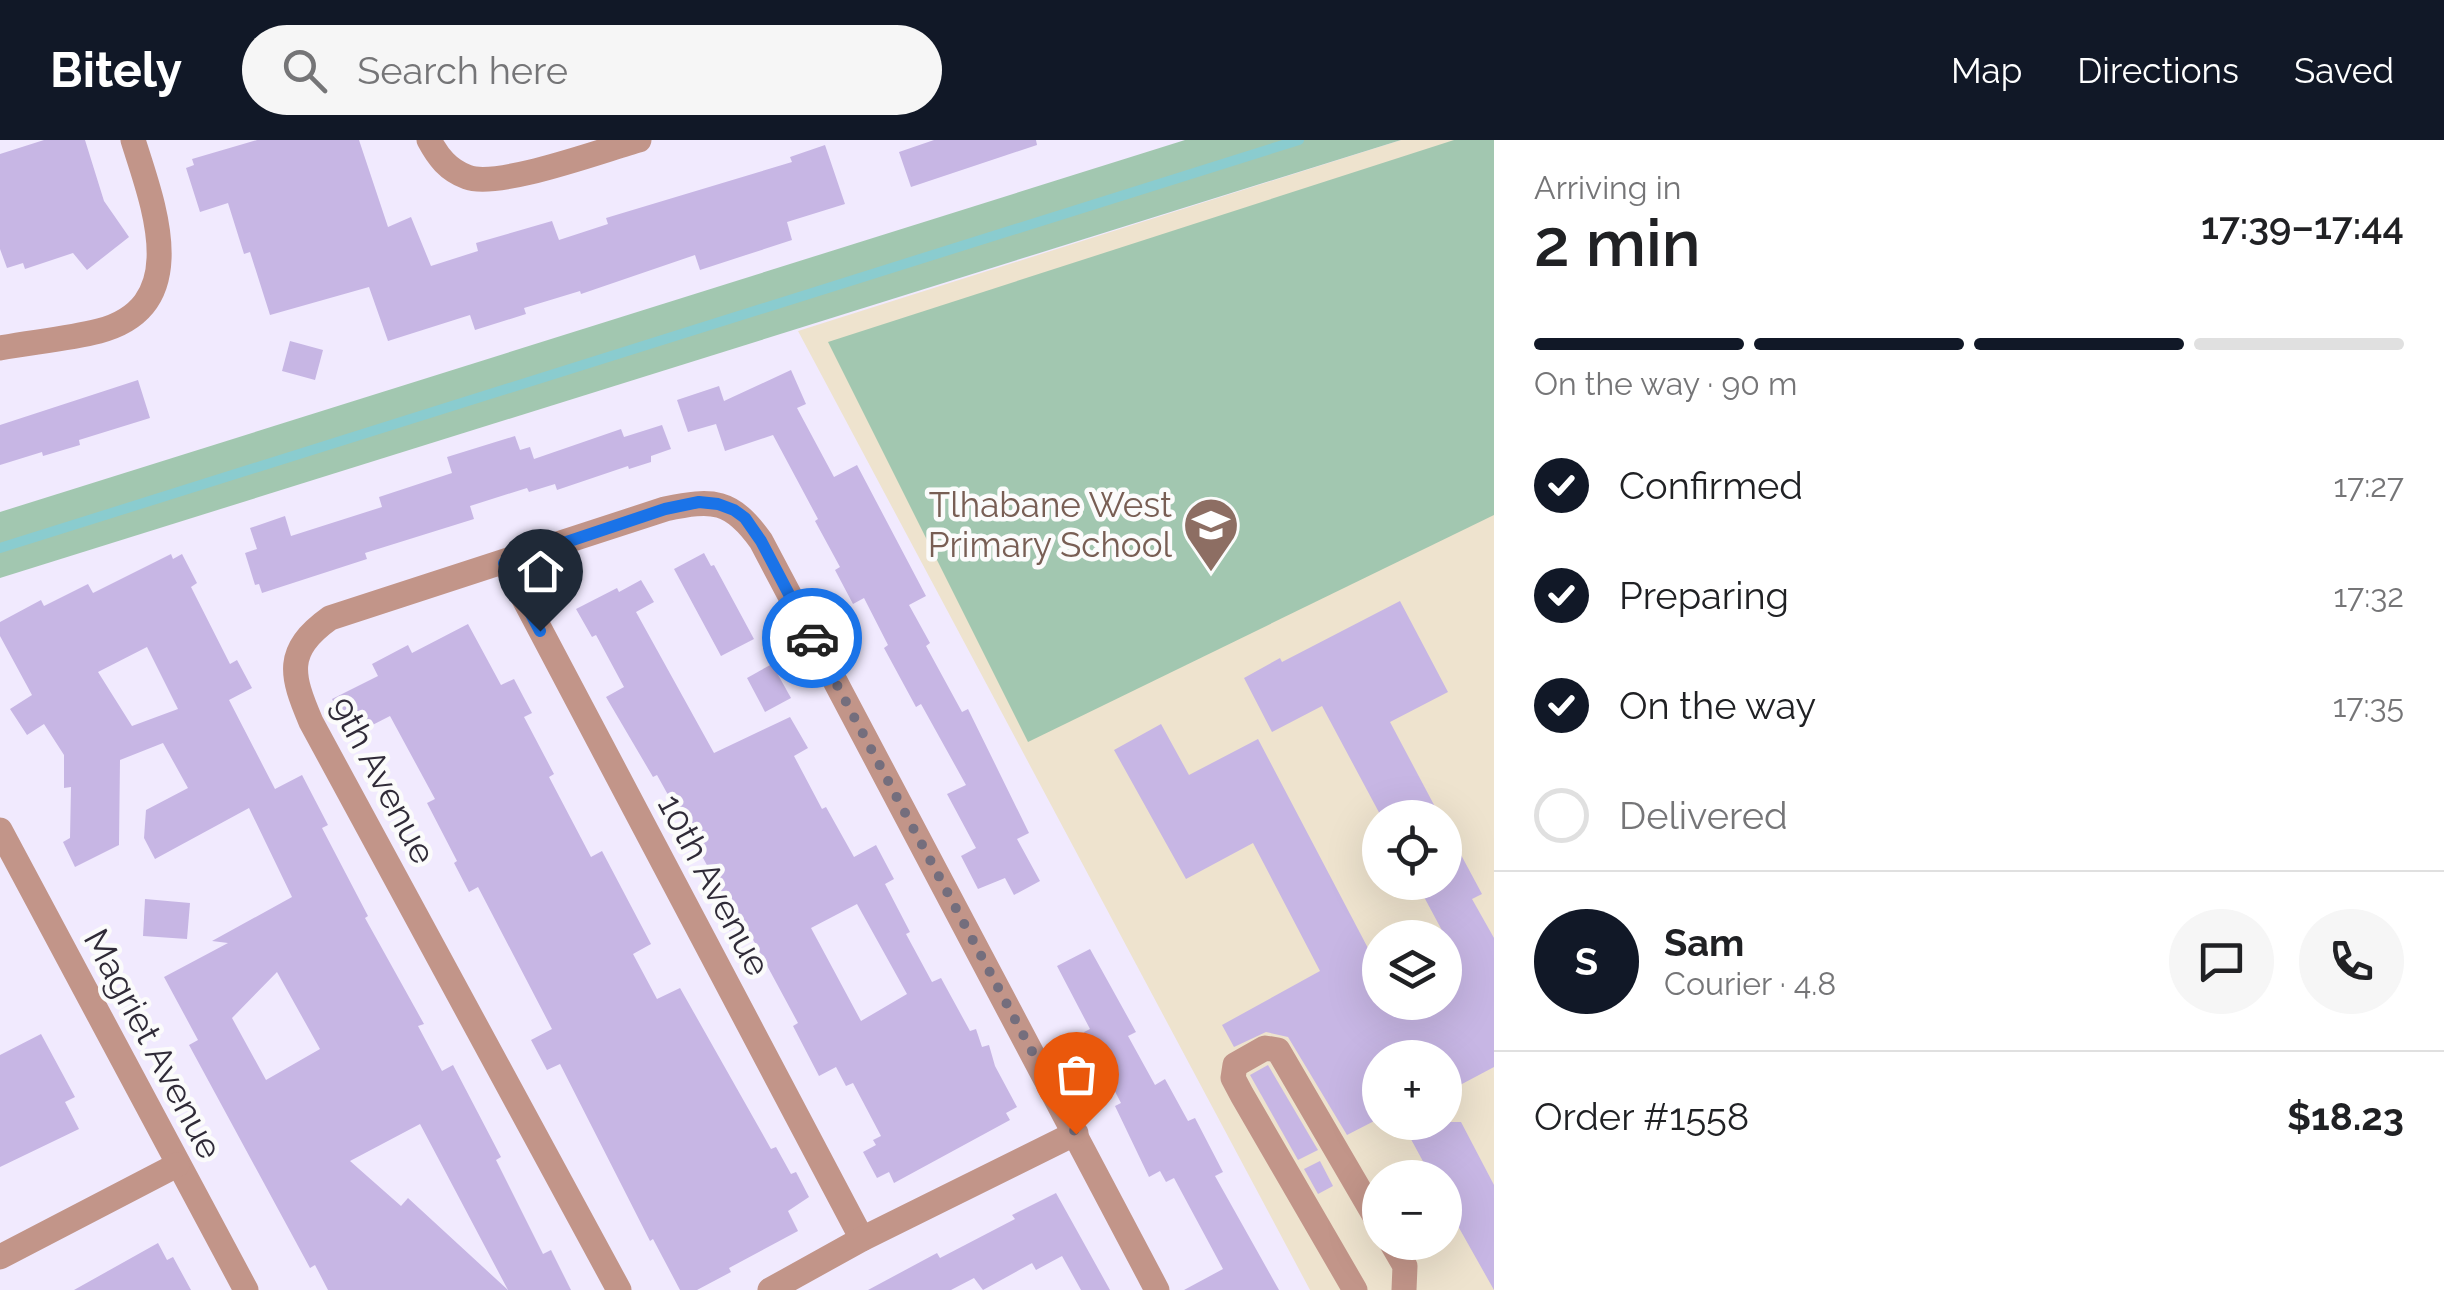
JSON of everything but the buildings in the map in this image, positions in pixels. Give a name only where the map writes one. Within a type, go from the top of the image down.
[{"type":"street","points":[[0,348],[101,330],[127,320],[142,305],[156,280],[162,252],[154,206],[133,140]]},
{"type":"street","points":[[429,140],[444,164],[467,177],[497,180],[639,140]]},
{"type":"street","name":"9th Avenue","points":[[619,1290],[311,722],[295,676],[296,658],[310,633],[330,618],[665,509],[699,502],[734,510],[745,518],[761,541],[1157,1290]]},
{"type":"street","name":"10th Avenue","points":[[504,563],[862,1239]]},
{"type":"street","name":"Magriet Avenue","points":[[0,830],[246,1290]]},
{"type":"street","points":[[1354,1290],[1233,1078],[1235,1065],[1265,1048],[1278,1050],[1362,1194]]},
{"type":"street","points":[[770,1290],[862,1239],[1076,1134]]},
{"type":"street","points":[[0,1257],[177,1165]]},
{"type":"street","points":[[1402,1260],[1404,1290]]},
{"type":"shaded area","name":"Tlhabane West Primary School","points":[[1401,140],[1494,140],[1494,1290],[1310,1290],[798,331]]},
{"type":"green space","points":[[1185,140],[1401,140],[0,578],[0,512]]},
{"type":"green space","points":[[1454,140],[1494,140],[1494,515],[1028,742],[828,342]]},
{"type":"waterway","points":[[0,548],[1299,140]]},
{"type":"way so far","points":[[812,638],[1076,1134]]},
{"type":"place","name":"Tlhabane West Primary School","points":[[1211,574]]},
{"type":"route","points":[[540,631],[504,563],[665,509],[699,502],[718,504],[745,518],[812,638]]}]
